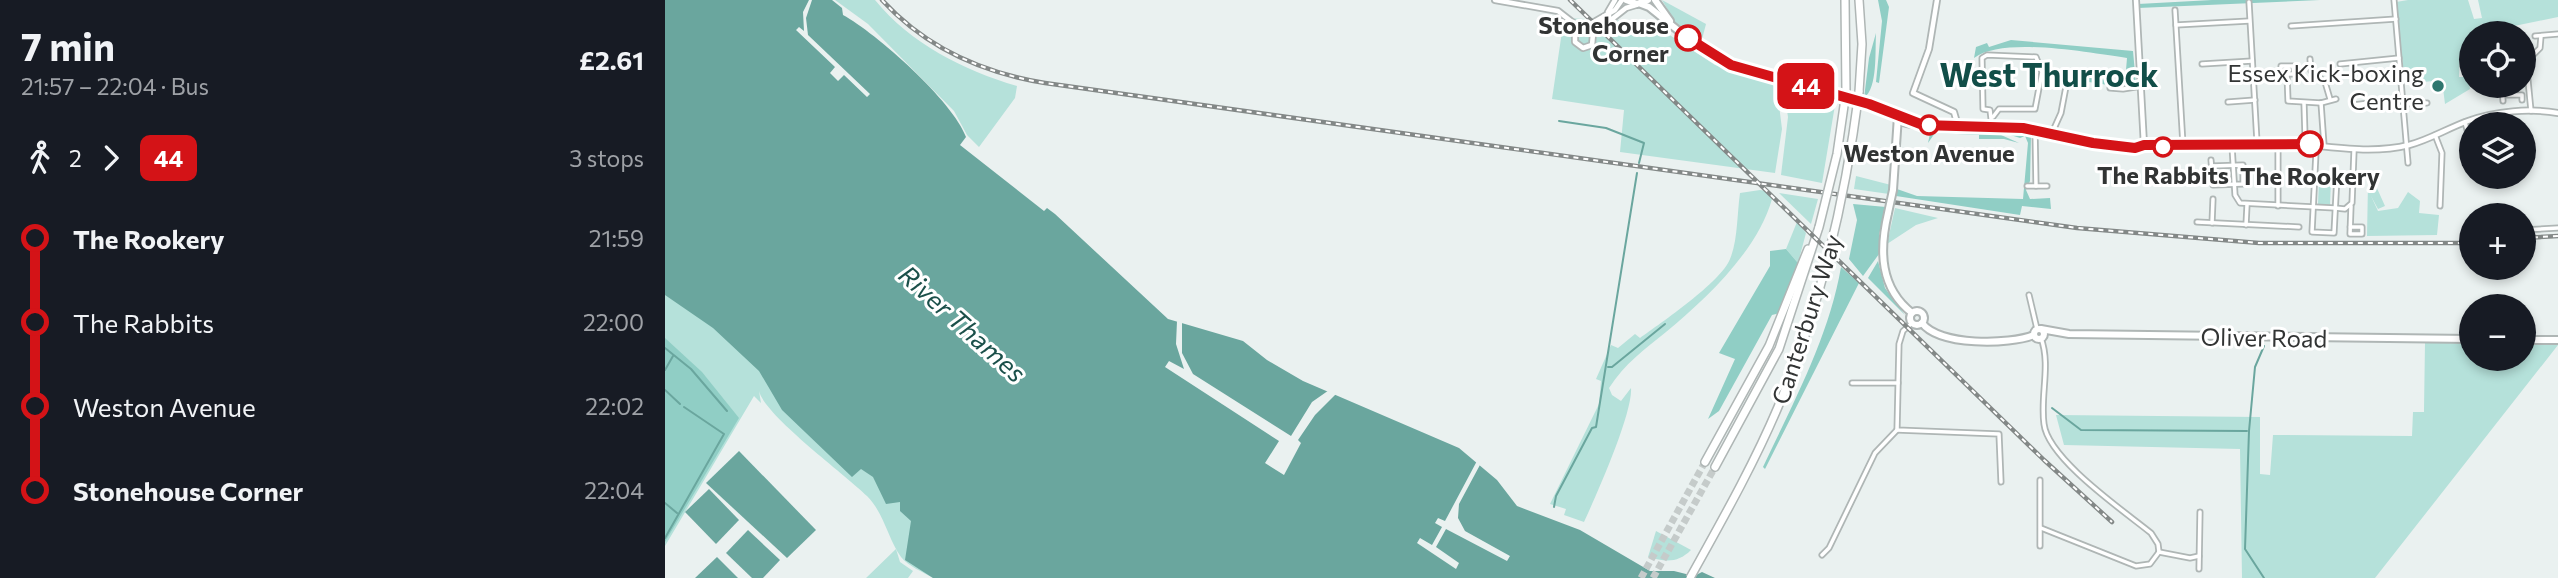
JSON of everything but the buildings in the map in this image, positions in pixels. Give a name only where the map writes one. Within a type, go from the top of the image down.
[{"type":"highway","name":"Canterbury Way","points":[[1715,467],[1779,349],[1812,244],[1844,92],[1845,0]]},
{"type":"highway","name":"Canterbury Way","points":[[1690,578],[1759,449],[1808,330],[1840,212],[1859,92],[1862,44],[1859,0]]},
{"type":"highway","name":"Canterbury Way","points":[[1706,462],[1769,346],[1812,244]]},
{"type":"main road","points":[[1624,0],[1639,4],[1706,51],[1731,65],[1869,104],[1899,119],[1893,190],[1882,249],[1885,271],[1896,298],[1912,313],[1922,314],[1922,323],[1912,323],[1912,313]]},
{"type":"main road","points":[[1639,4],[1648,0]]},
{"type":"main road","points":[[1654,0],[1672,25]]},
{"type":"main road","name":"Oliver Road","points":[[1922,323],[1931,332],[1951,339],[2015,340],[2057,333],[2459,339]]},
{"type":"main road","points":[[2536,340],[2556,340]]},
{"type":"street","points":[[1496,0],[1558,11],[1593,34]]},
{"type":"street","points":[[1602,17],[1615,0]]},
{"type":"street","points":[[1575,33],[1615,10],[1624,0]]},
{"type":"street","points":[[1937,0],[1929,49],[1913,93],[1954,112],[1958,126]]},
{"type":"street","points":[[2136,0],[2144,145]]},
{"type":"street","points":[[2394,0],[2408,163]]},
{"type":"street","points":[[2249,2],[2257,142]]},
{"type":"street","points":[[1593,34],[1626,8],[1639,4]]},
{"type":"street","points":[[2175,10],[2183,145]]},
{"type":"street","points":[[2291,26],[2396,19]]},
{"type":"street","points":[[2176,25],[2249,21]]},
{"type":"street","points":[[1573,23],[1576,44],[1585,48],[1593,42],[1593,34]]},
{"type":"street","points":[[2536,36],[2558,34]]},
{"type":"street","points":[[2536,52],[2540,48],[2541,36]]},
{"type":"street","points":[[1992,127],[1993,117],[1990,110],[1983,109],[1982,58],[1987,55],[2036,57],[2042,72],[2035,109],[1999,109],[1993,117]]},
{"type":"street","points":[[2340,64],[2399,58]]},
{"type":"street","points":[[2310,60],[2311,71],[2325,82],[2330,99]]},
{"type":"street","points":[[2202,64],[2252,61]]},
{"type":"street","points":[[2287,74],[2288,101],[2321,103],[2336,99]]},
{"type":"street","points":[[2052,133],[2061,113],[2069,76]]},
{"type":"street","points":[[2110,88],[2141,86]]},
{"type":"street","points":[[2530,98],[2531,111]]},
{"type":"street","points":[[2228,102],[2255,100]]},
{"type":"street","points":[[2304,103],[2305,136]]},
{"type":"street","points":[[2321,103],[2324,145]]},
{"type":"street","points":[[2353,105],[2427,103]]},
{"type":"street","points":[[2525,112],[2558,113]]},
{"type":"street","points":[[1899,119],[1923,125],[2035,130],[2093,143],[2135,148],[2144,145],[2232,146],[2278,142],[2324,145],[2354,151],[2406,146],[2459,125]]},
{"type":"street","points":[[2035,130],[2036,186]]},
{"type":"street","points":[[2435,135],[2442,153],[2440,206]]},
{"type":"street","points":[[2278,142],[2278,206]]},
{"type":"street","points":[[2232,146],[2236,199],[2247,205],[2335,208],[2351,206]]},
{"type":"street","points":[[2350,227],[2354,151]]},
{"type":"street","points":[[2316,152],[2312,232],[2334,233],[2336,176]]},
{"type":"street","points":[[2211,160],[2213,185],[2243,184],[2243,165],[2212,166]]},
{"type":"street","points":[[2315,176],[2353,177]]},
{"type":"street","points":[[2027,186],[2047,186]]},
{"type":"street","points":[[2212,223],[2213,199]]},
{"type":"street","points":[[2246,225],[2247,205]]},
{"type":"street","points":[[2197,222],[2299,227]]},
{"type":"street","points":[[2536,229],[2558,228]]},
{"type":"street","points":[[2029,295],[2044,351],[2043,424],[2049,439],[2080,473],[2151,533],[2158,544],[2159,552],[2150,564],[2136,566],[2041,528]]},
{"type":"street","points":[[1822,555],[1829,548],[1875,453],[1897,430],[1899,340],[1912,323]]},
{"type":"street","points":[[1852,383],[1898,383]]},
{"type":"street","points":[[1897,430],[1999,435],[2001,482]]},
{"type":"street","points":[[2040,480],[2040,546]]},
{"type":"street","points":[[2199,569],[2200,512]]},
{"type":"street","points":[[2159,552],[2190,558],[2199,556]]},
{"type":"green space","points":[[835,0],[875,0],[905,30],[939,54],[977,72],[1017,86],[1015,98],[979,147],[967,135],[954,111],[868,24]]},
{"type":"green space","points":[[1662,0],[1706,24],[1701,43],[1675,22]]},
{"type":"green space","points":[[1878,0],[1886,0],[1889,7],[1879,83],[1876,82],[1882,21]]},
{"type":"green space","points":[[2212,0],[2320,0],[2138,8],[2138,4]]},
{"type":"green space","points":[[2468,0],[2474,19],[2482,18],[2478,0],[2558,0],[2558,17],[2536,22],[2459,21],[2459,96],[2445,104],[2442,80],[2405,84],[2396,2]]},
{"type":"green space","points":[[1564,18],[1650,22],[1715,65],[1780,84],[1778,97],[1782,129],[1775,173],[1620,152],[1624,110],[1552,99]]},
{"type":"green space","points":[[1876,33],[1874,78],[1864,98],[1869,58]]},
{"type":"green space","points":[[2011,40],[2133,51],[2136,84],[2121,87],[2076,80],[2071,88],[2067,88],[2070,77],[2073,76],[2125,82],[2127,58],[2025,47],[1987,51],[1974,58],[1976,47],[1987,43],[1989,47]]},
{"type":"green space","points":[[1789,88],[1836,99],[1822,183],[1781,175],[1788,117],[1785,98]]},
{"type":"green space","points":[[1931,129],[1990,130],[2019,143],[2004,139],[1979,139],[1979,135],[1935,133],[1928,143]]},
{"type":"green space","points":[[1995,130],[2028,131],[2031,135],[2030,181],[2026,190],[2030,199],[2050,198],[2051,209],[2022,206],[2020,215],[1896,196],[1897,189],[1917,196],[2023,199],[2028,143],[2025,136],[2020,138]]},
{"type":"green space","points":[[1856,176],[1891,185],[1889,194],[1854,189]]},
{"type":"green space","points":[[2319,179],[2331,179],[2330,205],[2318,204]]},
{"type":"green space","points":[[2368,183],[2376,186],[2385,206],[2378,209],[2371,196],[2378,211],[2398,208],[2408,192],[2420,201],[2419,213],[2439,215],[2437,235],[2367,236]]},
{"type":"green space","points":[[1766,191],[1772,199],[1765,218],[1743,255],[1713,289],[1628,364],[1609,388],[1612,395],[1621,401],[1631,388],[1620,435],[1584,522],[1564,515],[1566,509],[1550,504],[1599,404],[1601,381],[1596,379],[1611,345],[1618,348],[1635,334],[1640,338],[1715,279],[1733,252],[1740,193]]},
{"type":"green space","points":[[1779,193],[1818,199],[1811,224]]},
{"type":"green space","points":[[1853,204],[1886,207],[1879,235],[1879,254],[1863,276],[1849,259],[1857,220]]},
{"type":"green space","points":[[1895,208],[1938,218],[1916,225],[1887,244]]},
{"type":"green space","points":[[1797,222],[1806,233],[1798,263],[1786,249]]},
{"type":"green space","points":[[1786,249],[1798,263],[1780,313],[1772,315],[1719,411],[1708,419],[1735,359],[1719,353],[1770,266],[1770,251]]},
{"type":"green space","points":[[665,259],[909,496],[933,578],[904,560],[867,496],[790,430],[775,415],[759,391],[761,403],[754,396],[665,546]]},
{"type":"green space","points":[[1878,261],[1885,288],[1905,315],[1868,278]]},
{"type":"green space","points":[[1841,267],[1859,283],[1765,469],[1763,467],[1819,344]]},
{"type":"green space","points":[[665,338],[702,372],[739,418],[665,542]]},
{"type":"green space","points":[[2425,343],[2459,343],[2459,371],[2536,371],[2536,344],[2558,345],[2375,578],[2242,578],[2240,449],[2064,445],[2056,415],[2260,417],[2260,474],[2270,475],[2273,435],[2412,436],[2413,412],[2424,412]]},
{"type":"green space","points":[[1656,531],[1691,550],[1671,560],[1648,557]]},
{"type":"green space","points":[[896,549],[900,562],[913,571],[908,578],[866,578]]},
{"type":"water","name":"River Thames","points":[[665,0],[832,0],[842,8],[843,15],[893,52],[946,105],[966,137],[960,145],[1044,211],[1047,208],[1055,214],[1168,319],[1243,341],[1267,360],[1303,381],[1459,448],[1497,480],[1517,506],[1580,530],[1650,571],[1674,571],[1694,576],[1702,572],[1715,578],[933,578],[905,560],[911,521],[900,511],[900,502],[886,504],[873,477],[861,469],[852,477],[782,410],[759,371],[713,328],[665,295]]},
{"type":"water","points":[[739,451],[816,530],[787,558],[706,483]]},
{"type":"water","points":[[709,489],[739,520],[716,544],[685,512]]},
{"type":"water","points":[[748,530],[780,560],[763,578],[752,578],[726,553]]},
{"type":"water","points":[[717,557],[738,578],[695,578]]},
{"type":"pier","points":[[809,0],[812,0],[806,18],[808,35],[870,94],[867,97],[844,75],[838,81],[830,73],[835,67],[796,30],[799,27],[804,31],[803,12]]},
{"type":"pier","points":[[1177,321],[1182,322],[1182,353],[1193,374],[1291,436],[1312,402],[1332,388],[1339,391],[1315,415],[1298,440],[1301,443],[1284,475],[1265,463],[1279,441],[1165,367],[1169,361],[1184,369],[1176,344]]},
{"type":"pier","points":[[1478,459],[1481,463],[1459,504],[1458,518],[1465,531],[1510,556],[1507,561],[1446,529],[1436,547],[1459,563],[1456,569],[1417,543],[1420,538],[1432,545],[1442,527],[1435,523],[1438,518],[1445,521]]},
{"type":"waterway","points":[[1559,121],[1606,128],[1644,143],[1639,163]]},
{"type":"waterway","points":[[1554,507],[1556,496],[1592,428],[1596,427],[1637,173]]},
{"type":"waterway","points":[[1608,367],[1612,367],[1665,324]]},
{"type":"waterway","points":[[2264,346],[2255,367],[2249,431],[2245,549],[2264,578]]},
{"type":"waterway","points":[[665,348],[691,369],[727,411]]},
{"type":"waterway","points":[[665,370],[673,356]]},
{"type":"waterway","points":[[665,390],[680,404]]},
{"type":"waterway","points":[[665,538],[724,434],[684,407]]},
{"type":"waterway","points":[[2052,408],[2081,430],[2247,431]]},
{"type":"waterway","points":[[665,503],[677,513]]},
{"type":"tunnel","points":[[1641,578],[1705,462]]},
{"type":"tunnel","points":[[1653,578],[1715,467]]},
{"type":"railway","points":[[882,0],[917,31],[956,55],[999,72],[1045,83],[2077,228],[2259,243],[2459,243]]},
{"type":"railway","points":[[1570,0],[2044,460],[2112,522]]},
{"type":"railway","points":[[2536,237],[2558,236]]},
{"type":"bus line","name":"44","points":[[1688,38],[1731,65],[1869,104],[1923,125],[2023,128],[2093,143],[2135,148],[2144,145],[2232,146],[2257,142],[2310,144]]},
{"type":"place","name":"Stonehouse Corner","points":[[1688,38]]},
{"type":"place","name":"Essex Kick-boxing Centre","points":[[2438,86]]},
{"type":"place","name":"Weston Avenue","points":[[1929,125]]},
{"type":"place","name":"The Rookery","points":[[2310,144]]},
{"type":"place","name":"The Rabbits","points":[[2163,147]]},
{"type":"district","name":"West Thurrock","points":[[2049,74]]}]
